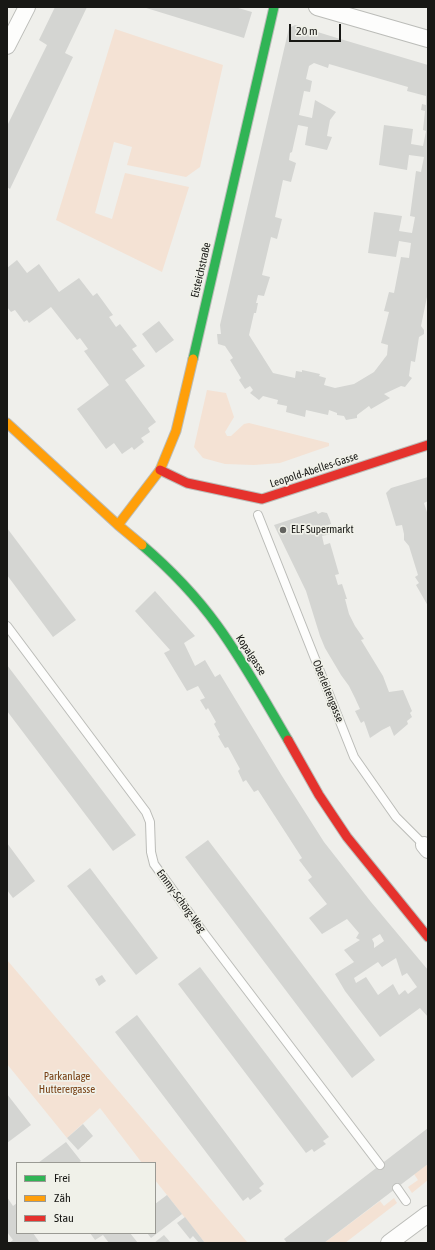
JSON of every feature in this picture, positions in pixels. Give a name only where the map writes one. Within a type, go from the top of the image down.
[{"type":"street","points":[[8,43],[27,7]]},
{"type":"street","name":"Eisteichstraße","points":[[118,524],[160,470],[176,431],[274,7]]},
{"type":"street","points":[[317,7],[428,39]]},
{"type":"street","name":"Kopalgasse","points":[[7,423],[158,559],[187,589],[217,625],[255,683],[319,795],[347,837],[428,937]]},
{"type":"street","name":"Leopold-Abelles-Gasse","points":[[160,470],[187,483],[262,499],[428,445]]},
{"type":"street","points":[[389,1243],[428,1214]]},
{"type":"lane","name":"Oberleitengasse","points":[[258,515],[354,757],[396,817],[426,847]]},
{"type":"lane","name":"Emmy-Schörg-Weg","points":[[7,626],[146,812],[150,822],[151,852],[154,864],[203,932],[380,1165]]},
{"type":"lane","points":[[397,1188],[406,1201]]},
{"type":"green space","points":[[115,29],[223,65],[200,167],[186,177],[127,165],[132,147],[114,142],[95,213],[112,219],[125,173],[189,187],[162,272],[56,220]]},
{"type":"green space","points":[[207,390],[226,393],[234,417],[225,432],[227,436],[231,436],[244,424],[249,423],[329,443],[329,446],[280,463],[254,465],[225,464],[203,458],[194,447]]},
{"type":"green space","name":"Parkanlage Hutterergasse","points":[[7,960],[248,1243],[205,1243],[156,1181],[156,1162],[141,1162],[100,1108],[67,1138],[7,1064]]},
{"type":"green space","points":[[428,1164],[428,1180],[412,1193],[408,1187],[418,1180],[414,1174]]},
{"type":"green space","points":[[394,1198],[397,1203],[345,1243],[324,1243],[380,1201],[384,1206]]},
{"type":"building","points":[[55,7],[87,7],[65,53],[73,57],[10,189],[7,187],[7,126],[47,45],[39,40]]},
{"type":"building","points":[[143,7],[235,7],[252,12],[244,38]]},
{"type":"building","points":[[295,25],[428,65],[428,292],[421,326],[424,330],[424,334],[419,337],[415,362],[411,361],[409,376],[412,378],[405,387],[401,386],[384,394],[390,398],[371,409],[369,406],[357,415],[357,418],[346,420],[344,416],[337,415],[337,413],[329,410],[328,415],[306,410],[305,417],[286,412],[287,406],[277,404],[278,400],[263,396],[259,400],[250,393],[253,390],[250,386],[245,389],[239,380],[241,378],[230,360],[233,358],[225,346],[218,344],[217,334],[221,334],[220,325],[289,28]],"holes":[[[314,63],[328,68],[329,64],[408,87],[407,91],[426,96],[426,105],[422,104],[421,110],[425,111],[423,130],[426,131],[423,146],[411,144],[413,129],[384,125],[379,165],[407,170],[409,155],[424,157],[421,172],[416,171],[410,216],[415,217],[412,233],[399,231],[402,216],[374,212],[368,253],[396,257],[399,241],[411,243],[409,258],[401,257],[394,293],[389,292],[384,311],[389,312],[381,343],[388,345],[387,355],[374,372],[354,384],[335,388],[324,385],[326,378],[319,376],[320,374],[302,370],[302,372],[296,371],[295,378],[273,373],[249,335],[254,313],[256,313],[258,295],[264,296],[270,277],[262,275],[271,237],[277,239],[282,219],[275,217],[283,180],[291,182],[296,163],[289,160],[298,125],[308,127],[305,145],[327,150],[332,137],[327,136],[330,120],[336,112],[315,100],[312,118],[299,115],[304,91],[310,92],[312,81],[306,79],[309,66]]]},
{"type":"building","points":[[17,260],[27,273],[39,264],[59,292],[79,278],[93,296],[97,293],[113,315],[109,317],[116,327],[120,324],[137,346],[132,349],[145,366],[125,380],[156,422],[148,428],[150,432],[141,438],[144,442],[134,450],[132,447],[122,454],[114,443],[106,449],[77,409],[109,385],[84,351],[88,349],[80,338],[77,340],[51,307],[29,323],[27,320],[24,322],[15,310],[11,312],[7,307],[7,268]]},
{"type":"building","points":[[159,321],[174,340],[156,353],[142,334]]},
{"type":"building","points":[[428,477],[428,501],[424,503],[428,515],[428,606],[416,585],[419,583],[415,577],[418,575],[409,546],[404,540],[402,525],[396,526],[386,493],[391,488]]},
{"type":"building","points":[[316,511],[318,514],[322,512],[327,513],[330,520],[331,524],[328,525],[331,534],[322,536],[324,545],[330,543],[339,574],[335,575],[338,585],[342,584],[347,599],[345,599],[349,614],[364,639],[361,640],[383,676],[389,692],[403,690],[412,711],[410,713],[412,717],[407,721],[408,724],[394,736],[390,726],[370,738],[364,721],[361,723],[355,711],[360,709],[349,686],[325,648],[306,591],[274,525]]},
{"type":"building","points":[[7,528],[76,620],[53,637],[7,575]]},
{"type":"building","points":[[155,591],[195,636],[184,643],[195,666],[205,660],[215,677],[220,674],[324,842],[371,902],[428,970],[428,1017],[420,1008],[380,1037],[345,991],[335,974],[354,962],[344,950],[360,940],[356,938],[359,933],[347,919],[322,934],[309,918],[327,904],[308,880],[312,877],[299,860],[302,858],[258,790],[254,792],[246,780],[243,782],[238,771],[240,769],[228,747],[225,748],[218,736],[220,735],[214,724],[216,722],[208,708],[206,710],[200,700],[205,698],[198,686],[187,691],[164,653],[170,650],[135,611]],"holes":[[[380,934],[384,941],[374,948],[372,939]],[[396,958],[402,976],[407,973],[417,987],[408,994],[405,990],[399,995],[393,984],[378,995],[366,977],[356,983],[354,978],[378,962],[382,967]]]},
{"type":"building","points":[[7,665],[136,835],[113,851],[7,711]]},
{"type":"building","points":[[208,840],[375,1060],[352,1078],[185,857]]},
{"type":"building","points":[[7,843],[35,881],[13,898],[7,890]]},
{"type":"building","points":[[90,868],[158,958],[136,975],[67,886]]},
{"type":"building","points":[[200,967],[329,1137],[323,1141],[326,1144],[314,1152],[312,1149],[306,1153],[178,984]]},
{"type":"building","points":[[102,975],[106,981],[99,986],[95,979]]},
{"type":"building","points":[[137,1015],[264,1184],[259,1188],[262,1191],[250,1200],[248,1197],[243,1201],[115,1032]]},
{"type":"building","points":[[7,1094],[31,1125],[7,1143]]},
{"type":"building","points":[[83,1124],[93,1136],[78,1150],[67,1138]]},
{"type":"building","points":[[428,1128],[428,1164],[324,1243],[287,1243],[284,1239]]},
{"type":"building","points":[[66,1142],[81,1161],[80,1162],[39,1162]]},
{"type":"building","points":[[167,1195],[182,1214],[151,1238],[148,1234],[156,1234],[156,1203]]},
{"type":"building","points":[[7,1197],[13,1206],[16,1204],[16,1234],[34,1234],[40,1243],[9,1243],[13,1240],[7,1232]]},
{"type":"building","points":[[185,1217],[205,1243],[199,1243],[193,1236],[190,1239],[177,1223]]},
{"type":"building","points":[[91,1234],[131,1234],[138,1243],[109,1243],[103,1235],[95,1240]]},
{"type":"building","points":[[164,1235],[171,1243],[154,1243]]},
{"type":"traffic: fast","points":[[193,359],[274,7]]},
{"type":"traffic: fast","points":[[142,545],[182,583],[217,625],[245,667],[288,740]]},
{"type":"traffic: slow","points":[[118,525],[160,470],[176,431],[193,359]]},
{"type":"traffic: slow","points":[[7,423],[118,525],[142,545]]},
{"type":"traffic: jam","points":[[160,470],[187,483],[262,499],[428,445]]},
{"type":"traffic: jam","points":[[288,740],[319,795],[347,837],[428,937]]},
{"type":"place","name":"ELF Supermarkt","points":[[283,530]]}]
